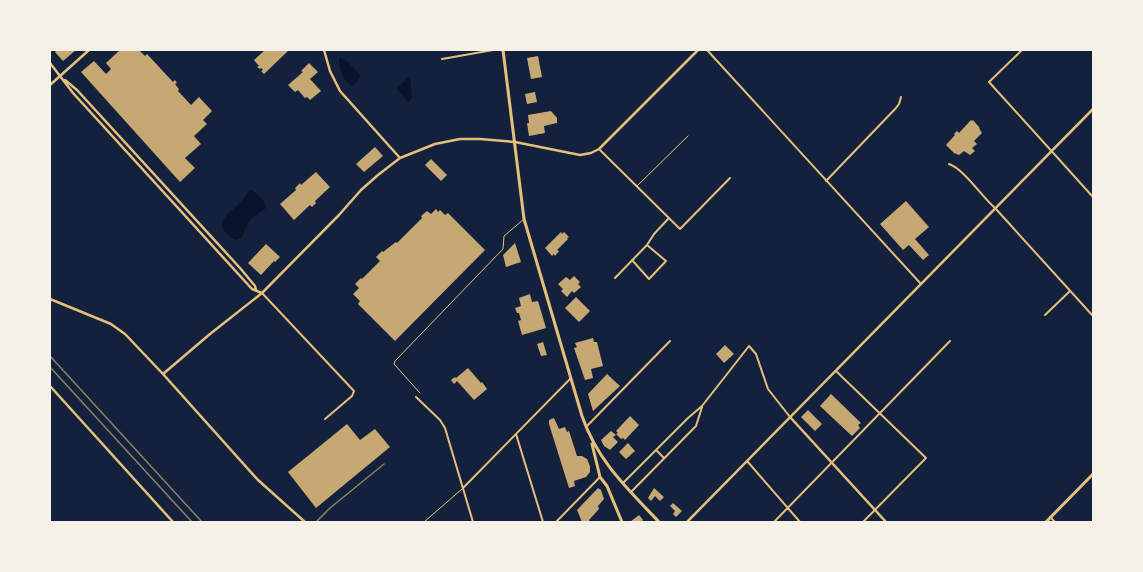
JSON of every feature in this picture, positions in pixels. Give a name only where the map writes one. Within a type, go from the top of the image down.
[{"type":"main road","points":[[503,50],[524,218],[586,427],[604,461],[659,522]]},
{"type":"main road","points":[[591,439],[600,477],[606,486],[622,522]]},
{"type":"main road","points":[[1046,522],[1093,474]]},
{"type":"street","points":[[50,85],[89,50]]},
{"type":"street","points":[[324,50],[330,71],[340,91],[400,158]]},
{"type":"street","points":[[442,59],[493,50]]},
{"type":"street","points":[[163,374],[262,293],[339,215],[361,190],[400,158],[429,146],[460,139],[515,142],[580,155],[591,153],[599,149],[698,50]]},
{"type":"street","points":[[707,50],[921,284]]},
{"type":"street","points":[[1022,50],[989,82],[1093,196]]},
{"type":"street","points":[[50,63],[73,92],[252,289],[262,293],[354,391],[352,396],[325,419]]},
{"type":"street","points":[[60,75],[77,90],[235,262],[255,286],[256,290]]},
{"type":"street","points":[[826,181],[896,108],[901,97]]},
{"type":"street","points":[[688,522],[1093,108]]},
{"type":"street","points":[[599,149],[680,229],[730,178]]},
{"type":"street","points":[[949,164],[957,168],[988,202],[996,208],[1093,316]]},
{"type":"street","points":[[615,278],[647,245],[654,234],[669,218]]},
{"type":"street","points":[[632,260],[649,279],[666,261],[647,245]]},
{"type":"street","points":[[1045,315],[1070,291]]},
{"type":"street","points":[[50,298],[111,324],[125,334],[258,480],[305,522]]},
{"type":"street","points":[[774,522],[950,341]]},
{"type":"street","points":[[586,427],[670,342]]},
{"type":"street","points":[[623,483],[702,406],[749,346],[756,354],[768,389],[790,417],[886,522]]},
{"type":"street","points":[[836,371],[926,458],[863,522]]},
{"type":"street","points":[[463,488],[571,378]]},
{"type":"street","points":[[50,386],[173,522]]},
{"type":"street","points":[[416,397],[440,420],[445,428],[473,522]]},
{"type":"street","points":[[631,492],[696,426],[702,406]]},
{"type":"street","points":[[516,434],[543,522]]},
{"type":"street","points":[[656,450],[664,458]]},
{"type":"street","points":[[747,461],[800,522]]},
{"type":"street","points":[[556,522],[600,477]]},
{"type":"street","points":[[1050,518],[1055,522]]},
{"type":"lane","points":[[637,186],[688,136]]},
{"type":"lane","points":[[420,393],[394,364],[395,361],[503,249],[504,236],[524,218]]},
{"type":"lane","points":[[424,522],[463,488]]},
{"type":"water","points":[[339,57],[348,62],[360,75],[359,79],[353,86],[344,78]]},
{"type":"water","points":[[410,76],[412,99],[408,102],[396,88]]},
{"type":"water","points":[[250,190],[261,197],[266,208],[251,219],[242,237],[235,240],[226,233],[223,228],[223,220]]},
{"type":"building","points":[[57,50],[76,50],[63,61],[55,52]]},
{"type":"building","points":[[120,50],[139,50],[145,56],[147,54],[173,82],[175,80],[177,83],[174,83],[179,89],[178,91],[191,105],[199,97],[212,111],[203,120],[207,124],[194,136],[201,144],[185,158],[195,168],[180,182],[81,72],[94,61],[106,74],[111,69],[106,63]]},
{"type":"building","points":[[265,50],[289,50],[264,74],[261,71],[263,70],[261,68],[260,69],[257,67],[259,66],[254,60]]},
{"type":"building","points":[[538,56],[542,77],[531,79],[527,58]]},
{"type":"building","points":[[309,63],[318,72],[310,79],[321,91],[310,100],[307,97],[305,98],[298,90],[295,92],[288,85],[303,72],[301,71]]},
{"type":"building","points":[[535,92],[537,102],[527,104],[525,94]]},
{"type":"building","points":[[551,111],[557,118],[557,123],[544,126],[545,133],[529,136],[527,123],[529,123],[528,115]]},
{"type":"building","points":[[971,120],[973,120],[979,127],[982,133],[974,141],[977,144],[972,148],[975,151],[970,155],[964,151],[959,155],[954,153],[946,145],[957,131],[959,133]]},
{"type":"building","points":[[375,147],[383,156],[364,172],[356,164]]},
{"type":"building","points":[[431,159],[447,175],[441,181],[425,165]]},
{"type":"building","points":[[316,172],[330,187],[315,201],[316,203],[312,207],[310,205],[294,220],[280,204],[296,190],[295,188],[300,183],[301,185]]},
{"type":"building","points":[[906,201],[929,227],[915,239],[929,255],[923,260],[909,245],[903,250],[880,224]]},
{"type":"building","points":[[436,209],[438,212],[440,210],[445,215],[448,213],[485,250],[395,341],[358,304],[360,301],[353,294],[359,288],[355,284],[380,261],[376,257],[382,251],[383,252],[396,242],[397,243],[427,211],[431,214]]},
{"type":"building","points":[[561,232],[562,234],[564,232],[569,237],[557,250],[559,251],[555,256],[554,254],[552,256],[545,248]]},
{"type":"building","points":[[515,243],[521,262],[506,267],[503,255]]},
{"type":"building","points":[[266,244],[280,257],[275,262],[274,261],[261,275],[248,263]]},
{"type":"building","points":[[574,276],[580,282],[578,284],[581,287],[574,293],[572,291],[567,297],[561,291],[563,289],[558,284],[566,277],[570,280]]},
{"type":"building","points":[[530,294],[532,302],[538,301],[546,328],[522,335],[518,321],[521,320],[519,313],[517,313],[515,308],[521,306],[519,298]]},
{"type":"building","points":[[576,297],[590,311],[579,322],[565,308]]},
{"type":"building","points":[[593,338],[594,342],[597,342],[603,366],[591,369],[593,378],[585,380],[574,348],[577,347],[575,343]]},
{"type":"building","points":[[543,342],[547,355],[541,356],[537,344]]},
{"type":"building","points":[[725,345],[734,354],[724,363],[716,354]]},
{"type":"building","points":[[468,368],[487,389],[474,400],[457,381],[454,384],[451,380],[455,377],[456,378]]},
{"type":"building","points":[[607,374],[620,386],[593,411],[588,394]]},
{"type":"building","points":[[831,394],[861,423],[858,425],[860,428],[852,436],[820,406]]},
{"type":"building","points":[[808,410],[822,424],[815,431],[801,417]]},
{"type":"building","points":[[630,416],[639,425],[625,440],[623,438],[621,439],[616,434],[618,433],[616,431]]},
{"type":"building","points":[[554,418],[559,429],[565,427],[567,432],[569,431],[577,456],[582,456],[587,459],[590,466],[590,472],[586,477],[574,481],[575,486],[569,488],[549,424],[549,420]]},
{"type":"building","points":[[347,424],[360,440],[375,429],[390,447],[316,508],[288,472]]},
{"type":"building","points":[[611,431],[616,435],[613,437],[618,442],[610,450],[604,446],[601,440]]},
{"type":"building","points":[[628,443],[635,451],[626,459],[619,452]]},
{"type":"building","points":[[598,488],[601,490],[604,499],[598,506],[599,509],[589,520],[590,522],[582,522],[577,510]]},
{"type":"building","points":[[654,488],[664,497],[660,501],[655,496],[651,501],[648,498]]},
{"type":"building","points":[[673,503],[682,511],[676,517],[673,514],[675,511],[670,506]]},
{"type":"building","points":[[639,515],[643,520],[641,522],[630,522]]},
{"type":"railway","points":[[50,356],[202,522]]},
{"type":"railway","points":[[50,367],[192,522]]},
{"type":"railway","points":[[316,522],[330,508],[384,464]]}]
